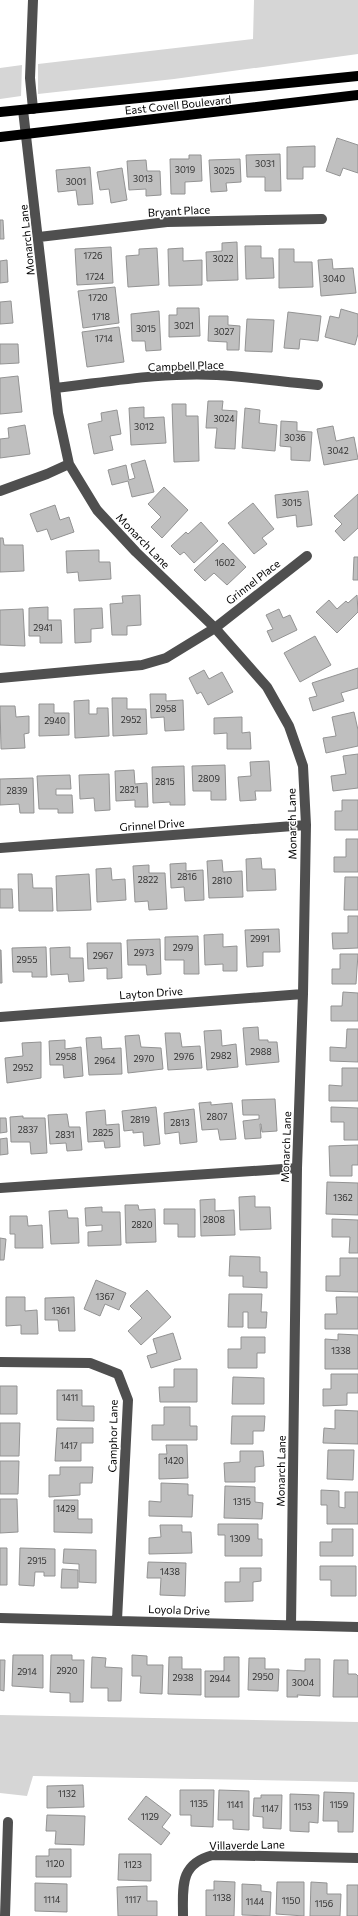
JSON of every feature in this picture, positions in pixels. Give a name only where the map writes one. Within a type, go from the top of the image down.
[{"type":"main road","name":"East Covell Boulevard","points":[[0,112],[358,76]]},
{"type":"main road","name":"East Covell Boulevard","points":[[0,137],[358,95]]},
{"type":"street","name":"Monarch Lane","points":[[33,0],[27,134],[55,388],[62,435],[69,464],[97,510],[136,552],[215,628],[267,687],[289,726],[303,766],[306,825],[303,994],[297,1168],[290,1626]]},
{"type":"street","name":"Bryant Place","points":[[39,237],[167,222],[322,219]]},
{"type":"street","name":"Campbell Place","points":[[55,388],[171,376],[199,375],[216,375],[318,385]]},
{"type":"street","points":[[0,491],[47,474],[69,464]]},
{"type":"street","name":"Grinnel Place","points":[[215,628],[307,556]]},
{"type":"street","points":[[0,678],[142,665],[166,658],[215,628]]},
{"type":"street","name":"Grinnel Drive","points":[[0,848],[306,825]]},
{"type":"street","name":"Layton Drive","points":[[0,1017],[303,994]]},
{"type":"street","points":[[0,1188],[297,1168]]},
{"type":"street","name":"Camphor Lane","points":[[0,1362],[90,1363],[118,1374],[128,1400],[118,1620]]},
{"type":"street","name":"Loyola Drive","points":[[0,1618],[358,1627]]},
{"type":"street","points":[[5,1916],[8,1822]]},
{"type":"street","name":"Villaverde Lane","points":[[183,1916],[184,1881],[194,1864],[202,1858],[214,1855],[358,1858]]},
{"type":"shaded area","points":[[254,0],[358,0],[358,54],[174,79],[38,94],[38,64],[253,39]]},
{"type":"shaded area","points":[[22,65],[21,96],[0,99],[0,68]]},
{"type":"shaded area","points":[[0,1715],[358,1722],[358,1782],[33,1776],[27,1796],[0,1793]]},
{"type":"building","points":[[337,138],[358,145],[358,173],[343,168],[340,176],[326,171]]},
{"type":"building","points":[[315,146],[315,167],[303,167],[303,179],[287,179],[287,147]]},
{"type":"building","points":[[280,154],[281,191],[265,191],[265,177],[247,177],[246,155]]},
{"type":"building","points":[[189,155],[201,155],[202,181],[185,182],[185,194],[171,194],[170,159],[189,159]]},
{"type":"building","points":[[240,159],[241,182],[226,183],[227,191],[211,192],[209,160]]},
{"type":"building","points":[[146,160],[147,171],[160,171],[161,195],[146,196],[146,189],[129,190],[127,161]]},
{"type":"building","points":[[90,167],[93,204],[78,205],[76,190],[58,192],[56,170]]},
{"type":"building","points":[[122,168],[127,200],[111,203],[109,189],[100,190],[97,172]]},
{"type":"building","points":[[0,220],[3,220],[4,239],[0,239]]},
{"type":"building","points":[[237,242],[238,280],[207,281],[206,252],[222,251],[222,243]]},
{"type":"building","points":[[245,246],[261,246],[261,258],[273,258],[274,278],[246,279]]},
{"type":"building","points":[[111,247],[113,283],[77,285],[75,249]]},
{"type":"building","points":[[157,248],[159,285],[128,287],[126,256],[139,255],[139,249]]},
{"type":"building","points":[[183,248],[183,261],[202,260],[202,285],[169,286],[168,249]]},
{"type":"building","points":[[279,249],[294,249],[294,262],[312,262],[313,287],[279,288]]},
{"type":"building","points":[[332,259],[333,269],[353,268],[356,293],[321,296],[318,260]]},
{"type":"building","points":[[7,260],[8,282],[0,283],[0,261]]},
{"type":"building","points":[[115,287],[119,323],[83,328],[78,291]]},
{"type":"building","points":[[11,301],[13,323],[0,324],[0,302]]},
{"type":"building","points":[[177,308],[199,308],[200,336],[169,337],[169,315],[177,315]]},
{"type":"building","points":[[341,309],[358,314],[358,334],[355,345],[325,337],[330,316],[339,318]]},
{"type":"building","points":[[159,311],[161,350],[146,351],[145,341],[132,341],[131,314]]},
{"type":"building","points":[[288,312],[321,316],[318,341],[300,339],[299,349],[284,348]]},
{"type":"building","points":[[209,316],[228,316],[228,325],[240,326],[239,350],[227,350],[227,342],[208,341]]},
{"type":"building","points":[[247,319],[274,320],[272,352],[245,351]]},
{"type":"building","points":[[119,327],[124,362],[87,367],[82,332]]},
{"type":"building","points":[[0,344],[18,344],[19,363],[0,364]]},
{"type":"building","points":[[18,376],[22,412],[0,414],[0,378]]},
{"type":"building","points":[[208,401],[223,401],[222,410],[237,411],[235,449],[215,448],[217,428],[206,428]]},
{"type":"building","points":[[172,404],[186,404],[186,416],[198,416],[199,461],[174,462]]},
{"type":"building","points":[[144,407],[144,418],[164,417],[166,443],[131,445],[129,408]]},
{"type":"building","points":[[245,408],[260,410],[259,423],[277,425],[275,451],[242,448]]},
{"type":"building","points":[[117,410],[121,434],[110,436],[113,450],[94,454],[88,424],[102,421],[101,413]]},
{"type":"building","points":[[281,421],[297,422],[297,431],[312,432],[310,461],[291,460],[291,447],[280,446]]},
{"type":"building","points":[[25,425],[30,454],[0,458],[0,439],[9,438],[8,428]]},
{"type":"building","points":[[333,426],[336,441],[354,437],[358,459],[324,465],[317,429]]},
{"type":"building","points":[[145,460],[154,492],[132,497],[128,481],[112,485],[108,470],[126,465],[129,480],[135,478],[131,464]]},
{"type":"building","points":[[164,487],[188,510],[162,538],[151,527],[161,517],[148,504]]},
{"type":"building","points":[[308,491],[312,525],[297,527],[296,515],[277,518],[275,495]]},
{"type":"building","points":[[358,494],[358,528],[344,541],[335,531],[342,524],[334,516]]},
{"type":"building","points":[[253,503],[274,529],[262,538],[267,544],[254,554],[228,523]]},
{"type":"building","points":[[55,505],[60,520],[69,517],[74,532],[51,540],[47,529],[37,532],[30,514]]},
{"type":"building","points":[[201,522],[218,541],[194,563],[184,552],[180,555],[171,546],[186,532],[188,534]]},
{"type":"building","points":[[0,538],[3,538],[4,545],[23,545],[24,571],[0,572]]},
{"type":"building","points":[[223,543],[246,567],[227,585],[214,573],[205,581],[194,570]]},
{"type":"building","points":[[99,550],[99,562],[110,562],[111,579],[79,581],[78,572],[67,573],[66,551]]},
{"type":"building","points":[[354,557],[358,557],[358,580],[353,580]]},
{"type":"building","points":[[140,595],[141,625],[127,626],[127,635],[112,635],[110,604],[123,603],[122,596]]},
{"type":"building","points":[[357,595],[358,612],[337,633],[316,612],[329,600],[337,609],[346,601],[348,603]]},
{"type":"building","points":[[48,607],[48,620],[61,620],[62,643],[40,643],[40,636],[29,636],[29,608]]},
{"type":"building","points":[[102,608],[103,628],[91,629],[91,642],[75,643],[74,609]]},
{"type":"building","points":[[23,609],[25,646],[0,645],[0,610]]},
{"type":"building","points":[[279,609],[283,618],[290,615],[297,630],[272,642],[267,631],[273,629],[266,615]]},
{"type":"building","points":[[315,636],[331,665],[300,682],[284,653]]},
{"type":"building","points":[[358,668],[358,688],[341,693],[344,701],[313,711],[309,698],[317,696],[312,683]]},
{"type":"building","points":[[204,670],[209,679],[222,672],[233,692],[208,705],[201,692],[197,694],[189,678]]},
{"type":"building","points":[[150,694],[166,694],[166,701],[183,700],[184,730],[165,731],[164,717],[151,718]]},
{"type":"building","points":[[112,698],[127,698],[127,709],[146,709],[147,734],[113,736]]},
{"type":"building","points":[[89,700],[89,714],[97,714],[97,708],[108,708],[109,736],[75,738],[74,701]]},
{"type":"building","points":[[39,704],[54,704],[54,713],[69,713],[69,735],[39,736]]},
{"type":"building","points":[[0,706],[15,706],[16,717],[29,716],[29,733],[24,734],[25,748],[1,749]]},
{"type":"building","points":[[354,712],[358,730],[358,746],[326,753],[323,738],[336,736],[332,717]]},
{"type":"building","points":[[242,717],[242,733],[250,732],[251,749],[227,749],[227,733],[214,734],[214,718]]},
{"type":"building","points":[[358,754],[358,788],[333,791],[331,776],[346,774],[343,756]]},
{"type":"building","points":[[269,761],[271,791],[255,791],[256,800],[240,801],[238,777],[251,776],[250,762]]},
{"type":"building","points":[[225,765],[226,800],[211,800],[211,791],[193,791],[192,766]]},
{"type":"building","points":[[184,766],[185,805],[170,805],[170,802],[153,803],[152,767]]},
{"type":"building","points":[[134,770],[135,784],[147,783],[148,807],[135,807],[135,800],[116,801],[115,771]]},
{"type":"building","points":[[109,774],[110,810],[95,811],[94,798],[80,799],[79,775]]},
{"type":"building","points":[[70,775],[71,789],[56,789],[56,795],[72,795],[73,813],[58,813],[58,809],[39,809],[37,776]]},
{"type":"building","points":[[33,778],[34,813],[20,813],[19,804],[0,805],[0,779]]},
{"type":"building","points":[[342,800],[358,800],[358,830],[335,830],[335,811],[342,811]]},
{"type":"building","points":[[346,839],[358,839],[358,872],[334,872],[334,857],[346,857]]},
{"type":"building","points":[[261,858],[262,869],[275,869],[276,890],[247,891],[246,859]]},
{"type":"building","points":[[222,860],[223,872],[242,871],[243,897],[209,898],[207,861]]},
{"type":"building","points":[[186,863],[186,871],[203,870],[204,900],[185,901],[184,887],[171,888],[170,864]]},
{"type":"building","points":[[149,865],[149,873],[165,873],[167,909],[149,910],[148,901],[135,902],[133,866]]},
{"type":"building","points":[[111,868],[112,880],[125,879],[126,900],[97,902],[96,869]]},
{"type":"building","points":[[18,874],[32,874],[33,888],[52,888],[53,911],[19,911]]},
{"type":"building","points":[[89,874],[91,910],[57,911],[56,876]]},
{"type":"building","points":[[345,877],[358,877],[358,910],[344,910]]},
{"type":"building","points":[[0,889],[12,889],[13,908],[0,908]]},
{"type":"building","points":[[348,916],[358,916],[358,948],[333,949],[332,933],[348,933]]},
{"type":"building","points":[[279,929],[280,952],[263,952],[263,966],[247,967],[245,930]]},
{"type":"building","points":[[223,934],[223,947],[237,946],[237,971],[223,971],[223,964],[205,965],[204,935]]},
{"type":"building","points":[[198,936],[199,974],[184,974],[184,960],[165,960],[165,937]]},
{"type":"building","points":[[160,939],[161,974],[147,975],[146,965],[128,965],[127,940]]},
{"type":"building","points":[[87,943],[121,943],[122,978],[107,979],[107,968],[88,969]]},
{"type":"building","points":[[46,947],[47,977],[32,977],[32,972],[13,972],[12,948]]},
{"type":"building","points":[[70,947],[70,958],[83,958],[84,981],[69,982],[68,974],[51,975],[50,948]]},
{"type":"building","points":[[1,950],[2,983],[0,983]]},
{"type":"building","points":[[340,954],[358,954],[356,984],[332,984],[332,969],[340,969]]},
{"type":"building","points":[[343,992],[358,993],[358,1021],[331,1021],[331,1006],[342,1006]]},
{"type":"building","points":[[258,1027],[259,1040],[277,1042],[279,1062],[246,1065],[243,1028]]},
{"type":"building","points":[[347,1029],[358,1029],[358,1062],[330,1061],[330,1047],[346,1048]]},
{"type":"building","points":[[221,1030],[222,1046],[236,1044],[238,1067],[207,1070],[204,1031]]},
{"type":"building","points":[[165,1033],[180,1033],[182,1047],[200,1046],[202,1068],[168,1070]]},
{"type":"building","points":[[139,1035],[141,1047],[161,1048],[163,1069],[128,1073],[125,1036]]},
{"type":"building","points":[[101,1037],[102,1049],[121,1048],[122,1074],[89,1075],[86,1038]]},
{"type":"building","points":[[65,1040],[65,1049],[81,1047],[83,1076],[64,1078],[63,1065],[50,1065],[49,1041]]},
{"type":"building","points":[[41,1042],[41,1078],[7,1083],[5,1058],[23,1056],[22,1043]]},
{"type":"building","points":[[342,1068],[358,1068],[358,1101],[329,1101],[329,1085],[342,1086]]},
{"type":"building","points":[[275,1099],[277,1131],[262,1132],[260,1124],[261,1138],[245,1139],[243,1121],[259,1119],[259,1115],[243,1115],[242,1100]]},
{"type":"building","points":[[211,1102],[211,1105],[232,1103],[236,1139],[220,1140],[218,1129],[202,1130],[199,1103]]},
{"type":"building","points":[[156,1107],[160,1144],[144,1146],[143,1132],[133,1133],[133,1130],[124,1131],[122,1111]]},
{"type":"building","points":[[331,1107],[358,1108],[358,1140],[344,1140],[344,1122],[331,1122]]},
{"type":"building","points":[[194,1109],[197,1142],[180,1144],[179,1132],[165,1134],[164,1113]]},
{"type":"building","points":[[105,1110],[106,1125],[119,1124],[120,1147],[105,1148],[104,1141],[88,1142],[86,1112]]},
{"type":"building","points":[[67,1114],[69,1127],[80,1127],[82,1150],[67,1151],[66,1143],[50,1144],[48,1115]]},
{"type":"building","points":[[23,1116],[23,1118],[45,1118],[47,1153],[31,1154],[30,1142],[11,1142],[10,1117]]},
{"type":"building","points":[[0,1118],[6,1118],[7,1132],[0,1133]]},
{"type":"building","points":[[7,1138],[8,1154],[0,1155],[0,1139]]},
{"type":"building","points":[[358,1145],[358,1165],[352,1165],[352,1176],[330,1176],[329,1146]]},
{"type":"building","points":[[327,1182],[358,1183],[358,1215],[326,1214]]},
{"type":"building","points":[[255,1196],[255,1207],[270,1207],[271,1229],[240,1230],[239,1197]]},
{"type":"building","points":[[215,1199],[215,1211],[234,1210],[235,1235],[201,1236],[200,1200]]},
{"type":"building","points":[[125,1205],[138,1205],[139,1210],[155,1209],[156,1242],[126,1243]]},
{"type":"building","points":[[102,1207],[102,1212],[120,1212],[121,1245],[88,1246],[88,1232],[102,1231],[102,1225],[86,1226],[85,1208]]},
{"type":"building","points":[[164,1209],[195,1209],[195,1237],[178,1237],[178,1224],[164,1224]]},
{"type":"building","points":[[67,1210],[68,1218],[78,1218],[79,1243],[51,1244],[49,1211]]},
{"type":"building","points":[[10,1216],[27,1216],[28,1226],[42,1225],[43,1248],[15,1248],[15,1234],[10,1234]]},
{"type":"building","points":[[332,1219],[358,1220],[358,1253],[349,1253],[350,1237],[332,1237]]},
{"type":"building","points":[[0,1238],[6,1239],[4,1260],[0,1260]]},
{"type":"building","points":[[230,1256],[260,1257],[260,1272],[267,1272],[267,1288],[243,1287],[243,1276],[229,1276]]},
{"type":"building","points":[[340,1258],[358,1258],[358,1292],[326,1291],[326,1276],[340,1276]]},
{"type":"building","points":[[96,1280],[126,1293],[119,1310],[105,1304],[100,1316],[84,1309]]},
{"type":"building","points":[[147,1290],[171,1317],[141,1345],[128,1331],[142,1318],[130,1306]]},
{"type":"building","points":[[229,1294],[262,1294],[261,1312],[267,1312],[266,1328],[248,1328],[248,1312],[243,1312],[243,1327],[228,1327]]},
{"type":"building","points":[[6,1297],[25,1297],[25,1311],[37,1310],[38,1334],[21,1334],[21,1325],[6,1326]]},
{"type":"building","points":[[74,1297],[75,1331],[59,1331],[58,1320],[45,1320],[45,1298]]},
{"type":"building","points":[[336,1297],[358,1297],[358,1329],[325,1329],[325,1314],[337,1314]]},
{"type":"building","points":[[173,1333],[181,1359],[151,1368],[147,1356],[157,1353],[153,1339]]},
{"type":"building","points":[[338,1334],[358,1335],[358,1369],[325,1369],[325,1339],[338,1340]]},
{"type":"building","points":[[241,1337],[265,1337],[265,1353],[257,1353],[257,1368],[228,1368],[228,1349],[241,1349]]},
{"type":"building","points":[[174,1369],[197,1369],[197,1402],[160,1402],[159,1387],[174,1387]]},
{"type":"building","points":[[331,1374],[358,1374],[358,1393],[347,1393],[347,1405],[323,1406],[323,1389],[331,1389]]},
{"type":"building","points":[[233,1377],[264,1378],[264,1404],[232,1404]]},
{"type":"building","points":[[0,1386],[17,1386],[17,1414],[0,1414]]},
{"type":"building","points":[[57,1390],[82,1390],[82,1406],[94,1406],[94,1421],[57,1420]]},
{"type":"building","points":[[164,1407],[190,1407],[190,1426],[197,1426],[197,1440],[152,1440],[152,1425],[164,1425]]},
{"type":"building","points":[[335,1410],[358,1411],[358,1444],[323,1443],[324,1428],[335,1429]]},
{"type":"building","points":[[232,1416],[265,1416],[264,1431],[253,1431],[253,1444],[231,1444]]},
{"type":"building","points":[[0,1423],[20,1423],[19,1456],[0,1456]]},
{"type":"building","points":[[57,1428],[93,1428],[93,1443],[81,1443],[81,1461],[55,1461]]},
{"type":"building","points":[[166,1445],[187,1445],[188,1478],[159,1479],[159,1454],[167,1454]]},
{"type":"building","points":[[328,1450],[354,1450],[353,1480],[327,1479]]},
{"type":"building","points":[[240,1451],[263,1451],[264,1466],[255,1467],[255,1482],[225,1482],[224,1463],[240,1462]]},
{"type":"building","points":[[0,1461],[19,1461],[18,1494],[0,1494]]},
{"type":"building","points":[[60,1467],[93,1467],[92,1483],[80,1483],[80,1495],[49,1497],[49,1475],[60,1475]]},
{"type":"building","points":[[161,1483],[188,1484],[188,1495],[193,1495],[192,1517],[149,1516],[149,1501],[161,1502]]},
{"type":"building","points":[[225,1486],[255,1487],[255,1502],[263,1503],[262,1519],[224,1518]]},
{"type":"building","points":[[321,1490],[339,1491],[339,1507],[345,1508],[345,1492],[358,1492],[358,1524],[327,1524],[327,1505],[321,1505]]},
{"type":"building","points":[[0,1499],[17,1499],[18,1532],[0,1533]]},
{"type":"building","points":[[54,1500],[78,1500],[78,1519],[92,1519],[92,1533],[54,1532]]},
{"type":"building","points":[[218,1524],[258,1524],[258,1539],[262,1539],[262,1556],[225,1556],[225,1535],[218,1535]]},
{"type":"building","points":[[160,1525],[182,1525],[182,1532],[191,1532],[192,1553],[149,1554],[149,1538],[161,1537]]},
{"type":"building","points":[[332,1529],[353,1529],[353,1556],[320,1556],[320,1542],[332,1542]]},
{"type":"building","points":[[0,1548],[7,1548],[7,1585],[0,1585]]},
{"type":"building","points":[[20,1548],[55,1549],[55,1576],[44,1576],[44,1572],[35,1572],[34,1586],[19,1585]]},
{"type":"building","points":[[64,1549],[96,1550],[96,1583],[79,1582],[79,1564],[63,1563]]},
{"type":"building","points":[[148,1562],[186,1563],[185,1596],[160,1595],[161,1578],[147,1578]]},
{"type":"building","points":[[320,1566],[356,1566],[356,1596],[331,1596],[331,1580],[320,1580]]},
{"type":"building","points":[[240,1568],[261,1568],[261,1581],[253,1582],[253,1601],[225,1602],[225,1582],[240,1582]]},
{"type":"building","points":[[62,1569],[78,1570],[78,1588],[61,1588]]},
{"type":"building","points":[[13,1655],[43,1655],[43,1688],[12,1686]]},
{"type":"building","points":[[51,1655],[72,1655],[72,1660],[84,1660],[83,1702],[70,1702],[70,1693],[50,1692]]},
{"type":"building","points":[[132,1655],[147,1656],[147,1665],[163,1665],[162,1694],[140,1693],[141,1676],[132,1676]]},
{"type":"building","points":[[92,1657],[106,1658],[105,1667],[122,1668],[121,1701],[108,1701],[108,1688],[91,1688]]},
{"type":"building","points":[[169,1657],[182,1657],[182,1669],[201,1669],[201,1695],[168,1694]]},
{"type":"building","points":[[224,1657],[239,1657],[239,1697],[205,1697],[205,1671],[224,1671]]},
{"type":"building","points":[[249,1658],[265,1658],[265,1669],[279,1669],[278,1691],[248,1690]]},
{"type":"building","points":[[305,1659],[320,1659],[320,1696],[297,1695],[298,1697],[287,1697],[287,1670],[305,1671]]},
{"type":"building","points":[[0,1660],[5,1660],[4,1691],[0,1690]]},
{"type":"building","points":[[334,1660],[348,1660],[348,1674],[356,1674],[358,1676],[358,1697],[333,1697]]},
{"type":"building","points":[[83,1785],[84,1807],[47,1808],[47,1786]]},
{"type":"building","points":[[180,1790],[214,1790],[213,1827],[191,1826],[191,1815],[180,1815]]},
{"type":"building","points":[[219,1790],[249,1791],[249,1830],[233,1829],[233,1820],[218,1820]]},
{"type":"building","points":[[324,1792],[354,1793],[353,1832],[338,1832],[338,1821],[323,1821]]},
{"type":"building","points":[[290,1794],[319,1795],[318,1823],[309,1822],[309,1832],[290,1831]]},
{"type":"building","points":[[261,1795],[282,1795],[281,1829],[263,1828],[263,1817],[253,1816],[254,1798],[261,1798]]},
{"type":"building","points":[[146,1796],[171,1815],[162,1827],[170,1833],[161,1845],[128,1819]]},
{"type":"building","points":[[47,1815],[85,1816],[84,1845],[55,1844],[56,1831],[46,1831]]},
{"type":"building","points":[[49,1849],[71,1849],[71,1877],[36,1877],[36,1856],[49,1856]]},
{"type":"building","points":[[119,1854],[151,1854],[151,1881],[118,1880]]},
{"type":"building","points":[[214,1881],[235,1882],[234,1916],[206,1916],[206,1890],[214,1890]]},
{"type":"building","points":[[277,1882],[304,1882],[304,1916],[276,1914]]},
{"type":"building","points":[[311,1882],[327,1883],[327,1894],[341,1894],[340,1916],[310,1916]]},
{"type":"building","points":[[35,1883],[67,1884],[67,1912],[35,1911]]},
{"type":"building","points":[[242,1884],[261,1885],[261,1891],[271,1892],[270,1916],[242,1915]]},
{"type":"building","points":[[347,1885],[358,1885],[358,1916],[347,1916]]},
{"type":"building","points":[[147,1886],[147,1901],[157,1901],[157,1916],[118,1916],[117,1887]]}]
